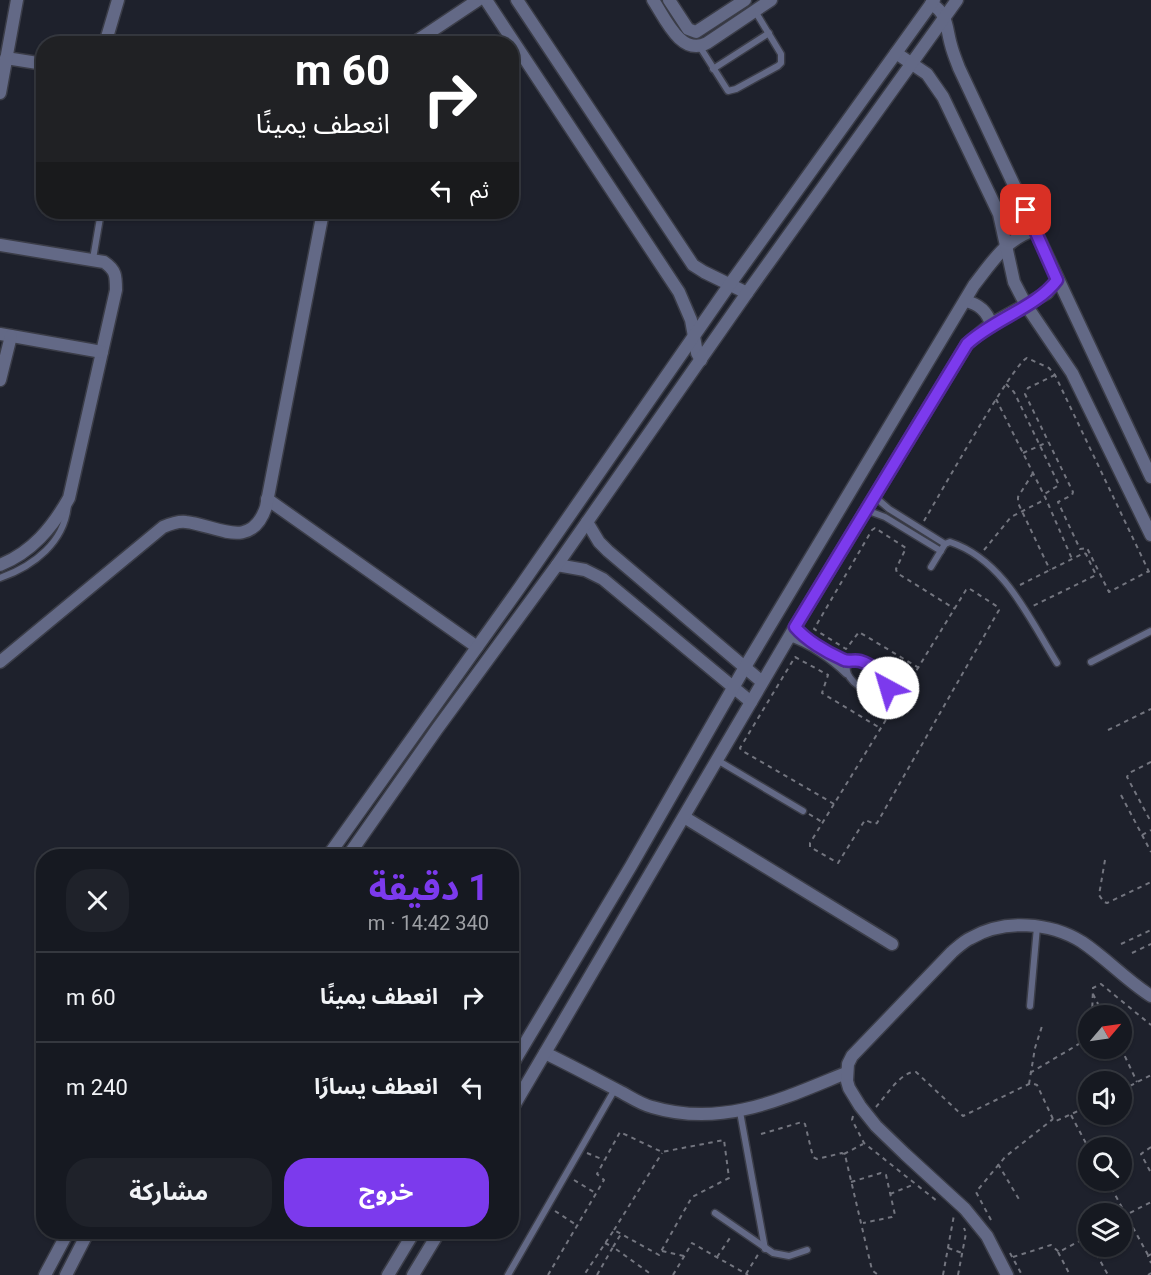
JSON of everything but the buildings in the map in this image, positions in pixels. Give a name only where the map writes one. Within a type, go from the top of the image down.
[{"type":"street","points":[[0,93],[6,58],[4,40],[17,0]]},
{"type":"street","points":[[107,36],[118,0]]},
{"type":"street","points":[[424,36],[478,0]]},
{"type":"street","points":[[486,0],[510,36]]},
{"type":"street","points":[[517,0],[693,265],[747,293]]},
{"type":"street","points":[[653,0],[682,42],[692,47],[700,47],[771,0]]},
{"type":"street","points":[[669,0],[687,29],[693,32],[699,31],[745,0]]},
{"type":"street","points":[[353,849],[957,0]]},
{"type":"street","points":[[333,849],[520,587],[730,284],[932,2],[945,18],[959,68],[1151,477]]},
{"type":"street","points":[[699,31],[700,47]]},
{"type":"street","points":[[519,50],[679,292],[686,306],[695,335],[697,353],[701,360]]},
{"type":"street","points":[[896,53],[933,81],[944,97],[999,214],[1014,282],[1026,305],[1072,373],[1151,535]]},
{"type":"street","points":[[6,58],[36,63]]},
{"type":"street","points":[[0,662],[163,526],[186,522],[223,532],[238,533],[246,531],[259,521],[267,499],[322,219]]},
{"type":"street","points":[[519,1053],[733,687],[975,285],[1006,246],[1020,236],[1035,231]]},
{"type":"street","points":[[0,245],[93,259],[104,262],[116,274],[116,290],[69,498],[57,519],[42,538],[24,553],[0,565]]},
{"type":"street","points":[[519,1097],[762,682],[967,344],[991,324],[1047,292],[1057,280]]},
{"type":"street","points":[[965,301],[979,306],[989,317],[991,324]]},
{"type":"street","points":[[0,380],[6,335],[102,352]]},
{"type":"street","points":[[267,499],[477,647]]},
{"type":"street","points":[[587,522],[599,542],[608,551],[762,682]]},
{"type":"street","points":[[557,565],[585,570],[603,579],[751,702]]},
{"type":"street","points":[[520,587],[534,595]]},
{"type":"street","points":[[684,817],[892,944]]},
{"type":"street","points":[[1007,1275],[987,1236],[965,1209],[905,1154],[860,1106],[849,1088],[846,1073],[852,1056],[952,952],[971,938],[992,929],[1015,925],[1054,929],[1083,943],[1151,996]]},
{"type":"street","points":[[545,1053],[650,1107],[680,1113],[710,1115],[740,1112],[770,1104],[846,1073]]},
{"type":"street","points":[[45,1275],[64,1239]]},
{"type":"street","points":[[66,1275],[84,1239]]},
{"type":"street","points":[[388,1275],[410,1239]]},
{"type":"street","points":[[413,1275],[435,1239]]},
{"type":"lane","points":[[700,47],[724,88],[732,91],[778,66],[781,63],[781,54],[755,11]]},
{"type":"lane","points":[[713,69],[769,33]]},
{"type":"lane","points":[[93,259],[100,219]]},
{"type":"lane","points":[[874,496],[889,509],[945,544],[953,543],[994,568],[1012,589],[1057,663]]},
{"type":"lane","points":[[0,578],[14,573],[41,556],[57,538],[67,518],[69,498]]},
{"type":"lane","points":[[866,510],[885,517],[941,551]]},
{"type":"lane","points":[[931,567],[945,544]]},
{"type":"lane","points":[[1091,662],[1151,631]]},
{"type":"lane","points":[[792,633],[808,639],[840,658],[861,661],[884,676],[888,688],[877,695],[850,680],[847,674],[792,633]]},
{"type":"lane","points":[[847,674],[847,667],[852,661]]},
{"type":"lane","points":[[717,760],[803,811]]},
{"type":"lane","points":[[1030,1006],[1038,926]]},
{"type":"lane","points":[[508,1275],[615,1089]]},
{"type":"lane","points":[[740,1112],[764,1248]]},
{"type":"lane","points":[[715,1213],[764,1248],[781,1255],[789,1256],[807,1250]]},
{"type":"path","points":[[924,521],[996,399],[1025,358],[1049,368],[1055,375],[1151,576]]},
{"type":"path","points":[[1025,610],[1096,575],[1087,548],[1080,549],[1058,504],[1073,493],[1025,394],[1028,388],[1055,375]]},
{"type":"path","points":[[1006,384],[1014,392],[1059,487],[1043,495]]},
{"type":"path","points":[[996,399],[1046,499],[1072,559]]},
{"type":"path","points":[[1023,453],[1048,442]]},
{"type":"path","points":[[1033,473],[1018,497],[1022,511],[1050,570]]},
{"type":"path","points":[[1056,480],[1064,476]]},
{"type":"path","points":[[979,557],[1011,517],[1046,499]]},
{"type":"path","points":[[919,668],[859,632],[846,649],[814,628],[872,530],[875,528],[906,548],[896,569],[897,573],[955,609]]},
{"type":"path","points":[[1012,589],[1085,553],[1110,592],[1149,572]]},
{"type":"path","points":[[969,589],[999,608],[877,823],[864,820],[838,863],[810,845],[822,822],[955,609],[966,590],[969,589]]},
{"type":"path","points":[[834,804],[741,750],[740,747],[795,657],[828,675],[822,693],[881,729]]},
{"type":"path","points":[[1108,730],[1151,709]]},
{"type":"path","points":[[1151,762],[1129,773],[1127,777],[1151,822]]},
{"type":"path","points":[[1121,795],[1151,852]]},
{"type":"path","points":[[803,811],[822,822]]},
{"type":"path","points":[[1142,836],[1151,830]]},
{"type":"path","points":[[1105,860],[1099,895],[1104,902],[1107,903],[1151,882]]},
{"type":"path","points":[[1122,944],[1151,930]]},
{"type":"path","points":[[1132,953],[1151,945]]},
{"type":"path","points":[[1092,1005],[1092,992],[1097,985],[1105,986],[1151,1025]]},
{"type":"path","points":[[1092,992],[1098,1005]]},
{"type":"path","points":[[1029,1084],[1042,1023]]},
{"type":"path","points":[[1030,1073],[1078,1045]]},
{"type":"path","points":[[1126,1059],[1137,1082]]},
{"type":"path","points":[[868,1116],[903,1075],[911,1071],[916,1072],[963,1116],[1029,1084],[1037,1085],[1053,1119],[1057,1122],[1078,1112]]},
{"type":"path","points":[[1132,1085],[1151,1075]]},
{"type":"path","points":[[860,1106],[852,1120],[864,1143],[938,1202]]},
{"type":"path","points":[[1071,1115],[1083,1137]]},
{"type":"path","points":[[995,1227],[976,1192],[998,1164],[1053,1119]]},
{"type":"path","points":[[761,1134],[802,1122],[805,1124],[813,1158],[817,1159],[844,1154],[864,1143]]},
{"type":"path","points":[[548,1275],[597,1194],[604,1180],[597,1175],[620,1132],[662,1152],[723,1139],[725,1141],[730,1175],[727,1180],[697,1192],[692,1197],[658,1256],[614,1230]]},
{"type":"path","points":[[1151,1147],[1141,1154],[1151,1173]]},
{"type":"path","points":[[580,1150],[604,1160]]},
{"type":"path","points":[[584,1275],[662,1152]]},
{"type":"path","points":[[844,1154],[872,1270],[878,1275]]},
{"type":"path","points":[[998,1164],[1020,1201]]},
{"type":"path","points":[[851,1182],[883,1173],[886,1175],[896,1212],[894,1216],[862,1223]]},
{"type":"path","points":[[566,1175],[597,1194]]},
{"type":"path","points":[[890,1194],[915,1184]]},
{"type":"path","points":[[1132,1212],[1151,1202]]},
{"type":"path","points":[[548,1206],[578,1226]]},
{"type":"path","points":[[943,1275],[954,1215],[966,1233],[958,1275]]},
{"type":"path","points":[[1132,1225],[1149,1254],[1151,1263]]},
{"type":"path","points":[[717,1257],[736,1229]]},
{"type":"path","points":[[602,1275],[598,1274],[621,1233]]},
{"type":"path","points":[[1058,1251],[1078,1241]]},
{"type":"path","points":[[605,1243],[652,1275]]},
{"type":"path","points":[[673,1275],[690,1245],[694,1244],[745,1274],[764,1248]]},
{"type":"path","points":[[1013,1257],[1051,1245],[1058,1251],[1070,1275]]},
{"type":"path","points":[[1007,1247],[1022,1275]]},
{"type":"path","points":[[947,1248],[962,1253]]},
{"type":"path","points":[[662,1251],[684,1256]]},
{"type":"path","points":[[1098,1257],[1108,1275]]},
{"type":"route","points":[[888,688],[889,684],[884,676],[861,661],[847,662],[808,639],[795,627],[967,344],[991,324],[1047,292],[1057,280],[1026,210]]}]
